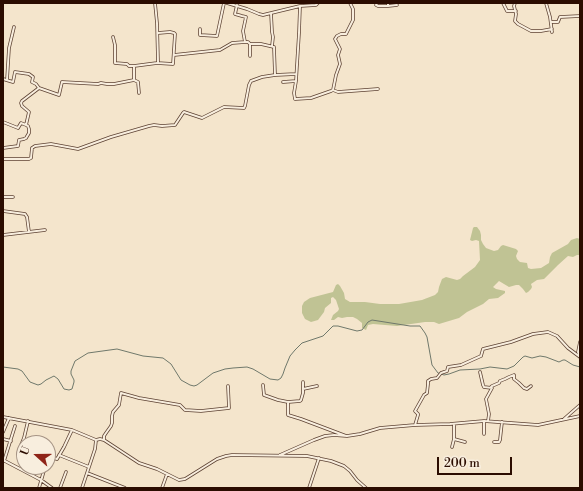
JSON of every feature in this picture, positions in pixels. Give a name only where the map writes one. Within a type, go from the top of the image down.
[{"type":"street","points":[[154,3],[158,33],[157,63]]},
{"type":"street","points":[[200,29],[200,35],[217,36],[225,3],[236,5],[259,14],[271,13],[300,6],[316,5],[318,3]]},
{"type":"street","points":[[333,90],[336,74],[340,64],[338,55],[340,49],[336,39],[337,36],[346,34],[353,20],[350,3]]},
{"type":"street","points":[[377,3],[376,5],[378,6],[388,4],[397,5]]},
{"type":"street","points":[[503,3],[507,11],[516,11]]},
{"type":"street","points":[[514,3],[516,22],[530,30],[552,31],[546,3]]},
{"type":"street","points":[[236,5],[235,14],[246,17],[243,31],[245,42]]},
{"type":"street","points":[[300,6],[299,38],[294,93],[295,99],[311,98],[333,90],[338,92],[378,90]]},
{"type":"street","points":[[271,13],[273,37],[272,46],[275,48],[275,75]]},
{"type":"street","points":[[551,22],[558,22],[560,17],[580,16]]},
{"type":"street","points":[[7,80],[9,49],[14,27]]},
{"type":"street","points":[[112,37],[115,45],[115,64],[127,64],[129,66],[134,66],[157,63],[173,64],[175,33],[158,33]]},
{"type":"street","points":[[174,55],[220,50],[231,43],[248,42],[250,44],[272,46]]},
{"type":"street","points":[[250,44],[250,56]]},
{"type":"street","points":[[134,66],[134,80],[138,82],[139,93]]},
{"type":"street","points":[[3,79],[13,82],[15,72],[29,74],[33,76],[32,82],[39,88],[59,95],[62,82],[98,84],[101,82],[114,84],[134,80]]},
{"type":"street","points":[[3,159],[30,160],[32,148],[35,146],[50,144],[78,149],[112,136],[149,126],[175,126],[184,112],[202,118],[224,107],[244,108],[251,82],[262,77],[296,74]]},
{"type":"street","points":[[283,82],[296,81]]},
{"type":"street","points":[[26,125],[29,112],[23,108],[21,102],[39,88]]},
{"type":"street","points":[[3,122],[18,128],[21,123],[28,126],[29,129],[29,133],[26,138],[19,140],[18,146],[3,148]]},
{"type":"street","points":[[3,197],[13,197]]},
{"type":"street","points":[[3,211],[25,214],[30,232]]},
{"type":"street","points":[[3,235],[45,230]]},
{"type":"street","points":[[415,425],[418,414],[415,411],[424,395],[427,393],[428,381],[438,378],[440,375],[447,372],[448,367],[461,364],[481,356],[483,349],[543,332],[557,336],[568,348],[580,357]]},
{"type":"street","points":[[580,342],[578,352],[580,357]]},
{"type":"street","points":[[480,372],[484,387],[491,387],[499,384],[500,380],[505,380],[514,375],[514,379],[524,388],[528,389],[531,386]]},
{"type":"street","points":[[263,385],[264,396],[288,402],[301,401],[303,382]]},
{"type":"street","points":[[104,440],[104,436],[111,426],[113,413],[119,405],[121,393],[139,398],[180,405],[185,410],[202,411],[228,408],[228,386]]},
{"type":"street","points":[[303,389],[316,386]]},
{"type":"street","points":[[488,421],[489,414],[486,399],[492,389],[491,387]]},
{"type":"street","points":[[288,402],[288,415],[347,436]]},
{"type":"street","points":[[564,420],[580,405]]},
{"type":"street","points":[[280,455],[325,436],[347,436],[380,428],[484,421],[538,425],[580,416]]},
{"type":"street","points":[[3,417],[72,430],[96,440],[104,440],[139,463],[157,469],[178,480],[181,480],[217,459],[226,456],[307,456],[331,460],[344,466],[350,470],[357,480],[366,488]]},
{"type":"street","points":[[3,432],[9,418]]},
{"type":"street","points":[[25,435],[28,421]]},
{"type":"street","points":[[484,421],[484,434]]},
{"type":"street","points":[[494,442],[499,442],[500,440],[502,422]]},
{"type":"street","points":[[452,447],[454,439],[454,424]]},
{"type":"street","points":[[15,426],[4,461],[41,480],[52,488]]},
{"type":"street","points":[[56,459],[72,430]]},
{"type":"street","points":[[3,439],[11,441]]},
{"type":"street","points":[[454,439],[465,442]]},
{"type":"street","points":[[82,488],[95,449],[96,440]]},
{"type":"street","points":[[59,455],[89,467]]},
{"type":"street","points":[[309,488],[319,458]]},
{"type":"street","points":[[60,488],[66,472]]},
{"type":"street","points":[[87,473],[124,488]]},
{"type":"street","points":[[162,488],[167,474]]},
{"type":"street","points":[[39,488],[43,475]]},
{"type":"green space","points":[[474,227],[477,227],[480,231],[481,240],[486,248],[494,251],[498,250],[503,245],[516,249],[518,251],[516,256],[517,259],[520,262],[527,263],[528,268],[531,269],[541,268],[549,263],[552,253],[568,244],[571,240],[577,238],[580,239],[580,255],[573,257],[568,256],[544,279],[537,280],[531,284],[531,289],[526,293],[519,285],[509,287],[499,281],[493,287],[505,291],[505,293],[498,298],[489,299],[459,318],[439,324],[434,322],[425,322],[397,326],[373,324],[368,325],[366,330],[362,328],[362,323],[353,317],[338,317],[331,320],[333,315],[339,309],[336,300],[333,297],[331,298],[331,303],[325,308],[318,320],[311,322],[305,319],[302,313],[302,306],[304,302],[310,298],[333,292],[338,284],[344,293],[345,299],[350,302],[399,304],[422,300],[435,295],[438,292],[442,279],[446,277],[457,280],[460,279],[475,267],[480,260],[479,241],[470,240]]},
{"type":"waterway","points":[[3,367],[22,371],[30,382],[38,385],[54,376],[58,379],[64,389],[69,390],[72,389],[74,382],[71,371],[75,361],[88,353],[117,349],[143,356],[163,358],[171,364],[181,380],[194,386],[213,373],[233,368],[247,367],[270,379],[278,380],[281,378],[290,356],[302,343],[323,336],[333,326],[357,331],[362,330],[368,322],[372,320],[410,326],[420,326],[427,337],[432,365],[438,373],[444,375],[460,370],[490,367],[507,369],[514,366],[525,356],[532,358],[540,356],[546,357],[559,362],[565,360],[580,367]]}]
